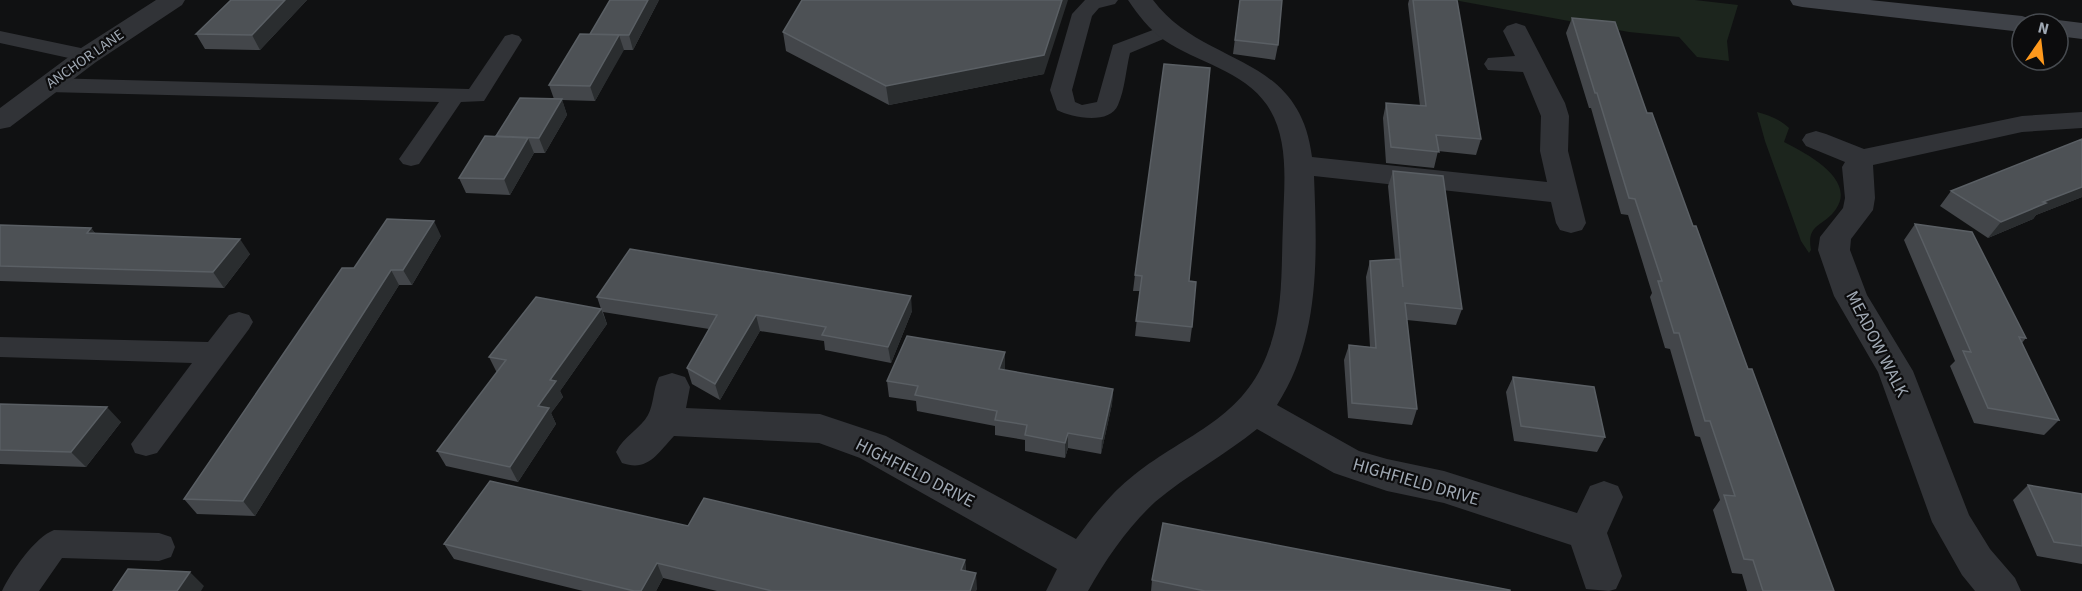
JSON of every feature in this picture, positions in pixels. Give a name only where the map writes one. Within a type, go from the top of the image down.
[{"type":"street","name":"ANCHOR LANE","points":[[0,121],[87,56],[172,0]]},
{"type":"street","name":"HIGHFIELD DRIVE","points":[[635,452],[668,404],[820,429],[873,447],[1074,577],[1134,498],[1255,410],[1279,371],[1294,323],[1298,301],[1298,165],[1288,118],[1274,96],[1233,65],[1195,49],[1166,31],[1148,14],[1140,0]]},
{"type":"street","points":[[1802,0],[2010,23]]},
{"type":"street","points":[[1516,31],[1551,103],[1554,116],[1554,151],[1571,223]]},
{"type":"street","points":[[1497,64],[1532,64]]},
{"type":"street","points":[[1816,140],[1863,159],[1877,154],[2022,124],[2082,120]]},
{"type":"street","name":"MEADOW WALK","points":[[1863,159],[1856,173],[1860,198],[1858,210],[1836,237],[1834,250],[1838,264],[1851,296],[1896,371],[1952,522],[1976,562],[2000,591]]},
{"type":"street","points":[[1298,165],[1564,194]]},
{"type":"street","name":"HIGHFIELD DRIVE","points":[[1255,410],[1347,462],[1387,475],[1444,487],[1587,533]]},
{"type":"street","points":[[1604,498],[1587,533],[1609,584]]},
{"type":"lane","points":[[1108,0],[1092,4],[1082,14],[1061,90],[1065,105],[1074,111],[1095,112],[1107,105],[1120,49],[1166,31]]},
{"type":"lane","points":[[0,37],[87,56]]},
{"type":"lane","points":[[48,85],[453,98],[476,96],[512,40]]},
{"type":"lane","points":[[411,159],[453,98]]},
{"type":"lane","points":[[146,444],[239,322]]},
{"type":"lane","points":[[0,347],[214,353]]},
{"type":"lane","points":[[19,591],[54,544],[159,547]]},
{"type":"shaded area","points":[[1454,0],[1695,0],[1738,5],[1727,41],[1729,61],[1697,57],[1679,37],[1629,32]]},
{"type":"shaded area","points":[[1757,112],[1774,118],[1789,128],[1784,142],[1804,152],[1825,168],[1840,187],[1841,198],[1836,209],[1817,226],[1811,235],[1809,253],[1801,241]]},
{"type":"building","points":[[231,0],[285,0],[252,35],[196,34]]},
{"type":"building","points":[[610,0],[648,0],[629,35],[590,34]]},
{"type":"building","points":[[802,0],[1062,0],[1044,55],[886,86],[783,32]]},
{"type":"building","points":[[1240,0],[1282,0],[1278,45],[1235,40]]},
{"type":"building","points":[[1413,0],[1457,0],[1481,139],[1436,135],[1439,152],[1391,147],[1386,103],[1426,106]]},
{"type":"building","points":[[1572,18],[1615,22],[1647,113],[1652,113],[1748,369],[1752,369],[1834,591],[1763,591],[1753,560],[1744,559],[1724,495],[1735,496],[1710,421],[1705,421],[1679,333],[1674,333],[1658,281],[1662,281],[1635,199],[1629,198]]},
{"type":"building","points":[[580,34],[619,35],[590,86],[549,85]]},
{"type":"building","points":[[1164,64],[1210,68],[1189,281],[1196,282],[1192,327],[1136,321],[1142,276],[1135,275]]},
{"type":"building","points":[[520,98],[562,99],[539,138],[496,136]]},
{"type":"building","points":[[485,136],[528,138],[504,179],[459,178]]},
{"type":"building","points":[[2082,139],[2082,187],[2001,222],[1951,191]]},
{"type":"building","points":[[1393,171],[1443,176],[1462,309],[1405,303],[1417,409],[1352,403],[1349,345],[1376,348],[1370,261],[1400,259],[1403,287]]},
{"type":"building","points":[[387,219],[434,221],[403,270],[391,270],[243,501],[184,499],[342,268],[354,268]]},
{"type":"building","points":[[1915,224],[1972,232],[2026,338],[2019,337],[2059,420],[1988,408],[1963,351],[1971,352]]},
{"type":"building","points":[[0,225],[91,228],[87,233],[240,239],[213,272],[0,266]]},
{"type":"building","points":[[630,249],[911,296],[888,347],[822,335],[826,327],[756,315],[715,384],[687,368],[717,315],[597,297]]},
{"type":"building","points":[[536,297],[601,309],[550,380],[556,381],[538,406],[549,408],[510,467],[437,451],[506,360],[489,357]]},
{"type":"building","points":[[907,336],[1005,352],[999,369],[1113,389],[1102,439],[1068,433],[1065,443],[1025,435],[1027,425],[995,420],[997,411],[915,395],[918,386],[887,381]]},
{"type":"building","points":[[1513,377],[1594,387],[1605,437],[1521,426]]},
{"type":"building","points":[[0,404],[107,407],[71,452],[0,450]]},
{"type":"building","points":[[490,481],[688,526],[704,498],[965,560],[961,570],[976,573],[970,591],[772,591],[657,563],[641,591],[634,591],[444,544]]},
{"type":"building","points":[[2028,485],[2082,494],[2082,546],[2054,542]]},
{"type":"building","points":[[1163,523],[1510,591],[1205,591],[1152,580]]},
{"type":"building","points":[[128,569],[190,572],[177,591],[113,591]]}]
